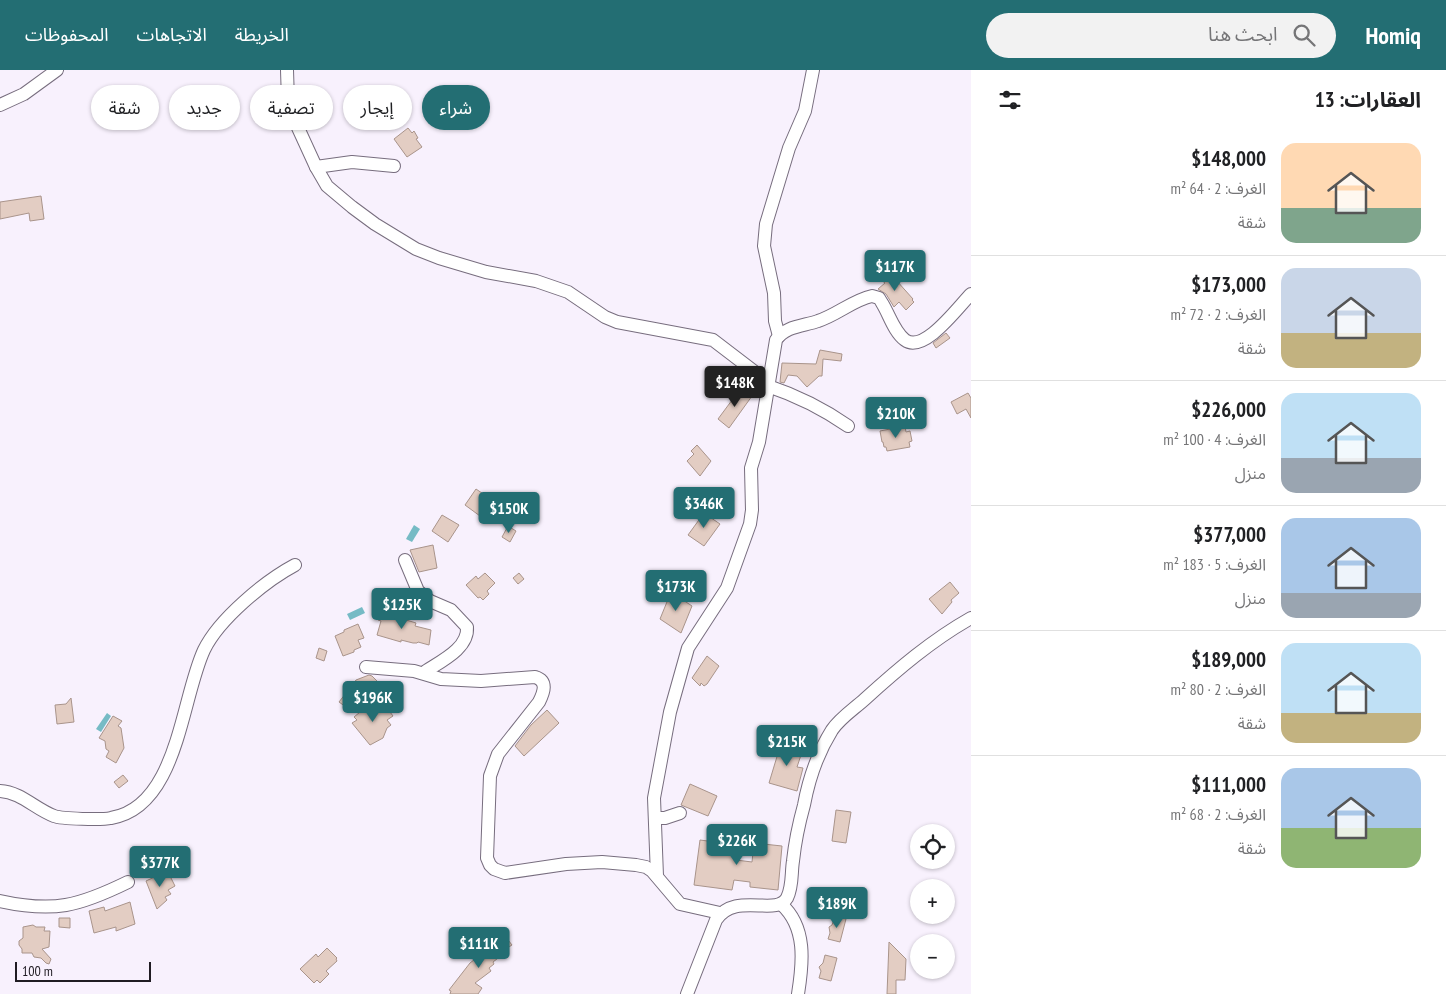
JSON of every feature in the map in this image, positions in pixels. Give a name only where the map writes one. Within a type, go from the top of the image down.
[{"type":"street","points":[[0,105],[24,94],[57,70]]},
{"type":"street","points":[[287,70],[288,101],[294,119],[316,167],[327,186],[375,224],[416,249],[439,258],[486,272],[536,282],[568,292],[605,317],[618,322],[713,340],[768,384],[809,401],[848,426]]},
{"type":"street","points":[[657,876],[654,798],[676,688],[688,648],[727,588],[750,524],[752,510],[751,468],[759,442],[768,384],[779,336],[775,321],[774,293],[764,246],[766,224],[789,148],[804,111],[813,70]]},
{"type":"street","points":[[316,167],[352,162],[394,166]]},
{"type":"street","points":[[779,336],[787,330],[820,321],[855,302],[872,296],[879,298],[901,336],[906,341],[916,343],[922,341],[938,329],[971,294]]},
{"type":"street","points":[[405,560],[418,591],[430,601],[451,610],[467,627],[467,637],[458,649],[423,673]]},
{"type":"street","points":[[0,791],[16,794],[56,817],[109,819],[123,816],[133,810],[155,789],[171,760],[204,650],[213,636],[248,599],[295,565]]},
{"type":"street","points":[[687,994],[720,913],[736,905],[758,904],[774,906],[786,900],[790,891],[794,850],[812,770],[834,728],[892,674],[950,630],[971,618]]},
{"type":"street","points":[[366,667],[423,673],[442,679],[482,681],[535,677],[540,678],[543,682],[542,695],[539,702],[498,754],[492,768],[489,784],[486,852],[490,866],[494,869],[505,873],[512,873],[566,864],[602,862],[636,864],[646,867],[657,876],[680,904],[720,913]]},
{"type":"street","points":[[655,818],[665,818],[680,813]]},
{"type":"street","points":[[0,901],[16,906],[44,908],[79,903],[128,882]]},
{"type":"street","points":[[781,904],[794,917],[800,935],[802,960],[798,994]]},
{"type":"water","points":[[414,525],[420,529],[412,542],[406,539]]},
{"type":"water","points":[[362,607],[365,613],[350,620],[347,614]]},
{"type":"water","points":[[107,713],[111,716],[101,732],[96,729]]},
{"type":"building","points":[[405,130],[410,130],[412,133],[414,131],[418,138],[416,139],[422,147],[407,157],[394,139]]},
{"type":"building","points":[[41,196],[44,219],[30,221],[29,213],[0,219],[0,202]]},
{"type":"building","points":[[888,271],[913,299],[914,302],[906,310],[899,302],[894,307],[886,294],[878,289],[885,283],[880,279]]},
{"type":"building","points":[[946,333],[950,338],[936,348],[933,343]]},
{"type":"building","points":[[820,350],[842,354],[841,361],[823,359],[822,376],[819,376],[807,387],[797,376],[788,375],[784,383],[780,382],[782,363],[816,364]]},
{"type":"building","points":[[741,388],[752,396],[729,428],[718,419]]},
{"type":"building","points":[[968,393],[971,398],[971,418],[966,409],[957,414],[951,402]]},
{"type":"building","points":[[905,426],[906,432],[910,431],[912,441],[909,442],[910,447],[887,451],[882,442],[880,431]]},
{"type":"building","points":[[697,445],[711,461],[700,476],[687,461],[694,454],[691,451]]},
{"type":"building","points":[[476,489],[492,500],[480,516],[465,505]]},
{"type":"building","points":[[704,513],[720,524],[704,546],[688,535]]},
{"type":"building","points":[[442,515],[459,525],[448,542],[432,531]]},
{"type":"building","points":[[508,526],[516,531],[510,542],[502,537]]},
{"type":"building","points":[[433,545],[437,568],[419,572],[410,550]]},
{"type":"building","points":[[485,573],[495,583],[487,591],[489,594],[483,600],[480,597],[478,598],[466,585],[476,576],[478,579]]},
{"type":"building","points":[[519,573],[524,579],[518,584],[513,578]]},
{"type":"building","points":[[950,582],[959,593],[951,600],[952,602],[942,614],[929,599]]},
{"type":"building","points":[[671,592],[692,606],[681,633],[660,619]]},
{"type":"building","points":[[377,611],[416,623],[415,626],[431,630],[429,645],[401,640],[401,642],[377,635],[381,621],[378,620]]},
{"type":"building","points":[[358,624],[364,638],[358,640],[361,647],[343,656],[335,636]]},
{"type":"building","points":[[319,648],[327,651],[324,661],[316,658]]},
{"type":"building","points":[[707,656],[719,666],[707,684],[704,686],[701,683],[700,686],[692,678]]},
{"type":"building","points":[[369,675],[377,681],[363,686],[346,707],[339,702],[356,680]]},
{"type":"building","points":[[71,698],[74,722],[57,724],[55,705],[66,704]]},
{"type":"building","points":[[371,703],[376,710],[384,704],[393,716],[387,720],[391,725],[387,728],[383,738],[370,745],[352,723],[357,720],[354,717]]},
{"type":"building","points":[[547,710],[559,723],[524,756],[515,746],[531,725]]},
{"type":"building","points":[[113,716],[122,721],[118,726],[121,728],[124,748],[116,763],[106,757],[109,751],[106,749],[105,741],[99,738]]},
{"type":"building","points":[[782,740],[802,746],[797,767],[803,768],[797,791],[769,783]]},
{"type":"building","points":[[123,775],[128,781],[119,788],[114,782]]},
{"type":"building","points":[[690,784],[717,796],[708,816],[681,805]]},
{"type":"building","points":[[836,810],[851,812],[846,843],[832,841]]},
{"type":"building","points":[[700,840],[738,845],[736,860],[752,862],[754,843],[782,846],[778,890],[750,887],[750,882],[734,880],[732,890],[694,885]]},
{"type":"building","points":[[163,873],[165,876],[169,874],[175,886],[168,890],[171,894],[165,897],[167,900],[157,909],[146,881]]},
{"type":"building","points":[[130,902],[135,924],[116,931],[116,927],[94,933],[89,911],[104,907],[105,911]]},
{"type":"building","points":[[835,916],[846,919],[840,942],[828,939],[829,927],[832,925]]},
{"type":"building","points":[[59,918],[70,918],[70,928],[59,927]]},
{"type":"building","points":[[33,925],[45,927],[44,931],[50,931],[49,947],[42,949],[51,959],[49,964],[41,958],[34,957],[32,953],[22,953],[19,941],[23,938],[23,927]]},
{"type":"building","points":[[505,936],[512,945],[504,950],[506,952],[493,962],[494,964],[489,968],[491,971],[475,983],[482,988],[478,994],[450,994],[451,991],[449,990],[470,963]]},
{"type":"building","points":[[889,942],[906,959],[905,980],[896,980],[896,994],[887,994]]},
{"type":"building","points":[[327,948],[337,958],[337,961],[326,971],[329,974],[320,983],[317,980],[314,983],[300,969],[316,954],[318,957]]},
{"type":"building","points":[[825,955],[837,958],[831,981],[819,978],[821,971],[819,967],[823,963]]}]
